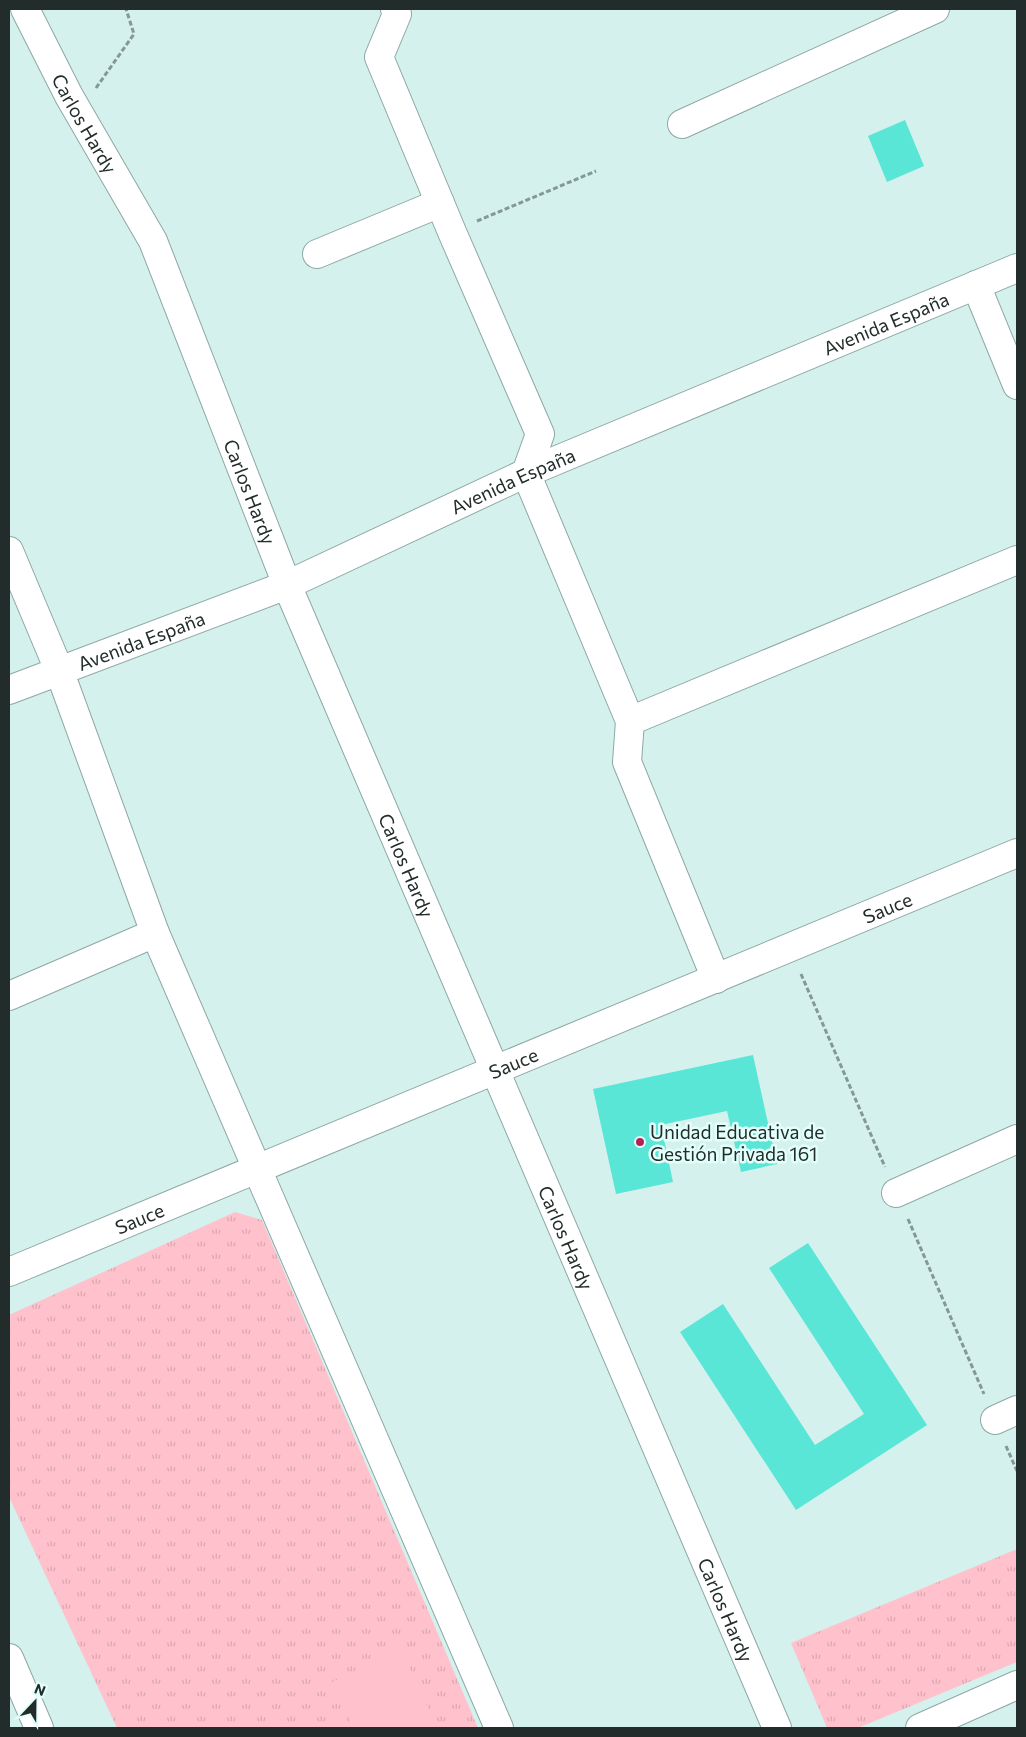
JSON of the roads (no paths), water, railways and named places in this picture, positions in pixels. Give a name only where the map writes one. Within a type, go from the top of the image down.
[{"type":"street","name":"Carlos Hardy","points":[[25,9],[79,113],[152,241],[287,585],[777,1728]]},
{"type":"street","points":[[395,9],[397,14],[380,57],[452,232],[540,434],[526,473],[630,721],[627,762],[716,978]]},
{"type":"street","points":[[682,124],[935,9]]},
{"type":"street","points":[[317,254],[440,203]]},
{"type":"street","name":"Avenida España","points":[[9,690],[287,585],[526,473],[1017,268]]},
{"type":"street","points":[[976,285],[1017,385]]},
{"type":"street","points":[[9,551],[59,670],[155,933],[499,1728]]},
{"type":"street","points":[[630,721],[1017,560]]},
{"type":"street","name":"Sauce","points":[[9,1272],[1017,853]]},
{"type":"street","points":[[9,996],[155,933]]},
{"type":"street","points":[[896,1193],[1017,1139]]},
{"type":"street","points":[[9,1658],[39,1728]]},
{"type":"street","points":[[920,1728],[1017,1685]]},
{"type":"place","name":"Unidad Educativa de Gestión Privada 161","points":[[640,1142]]}]
